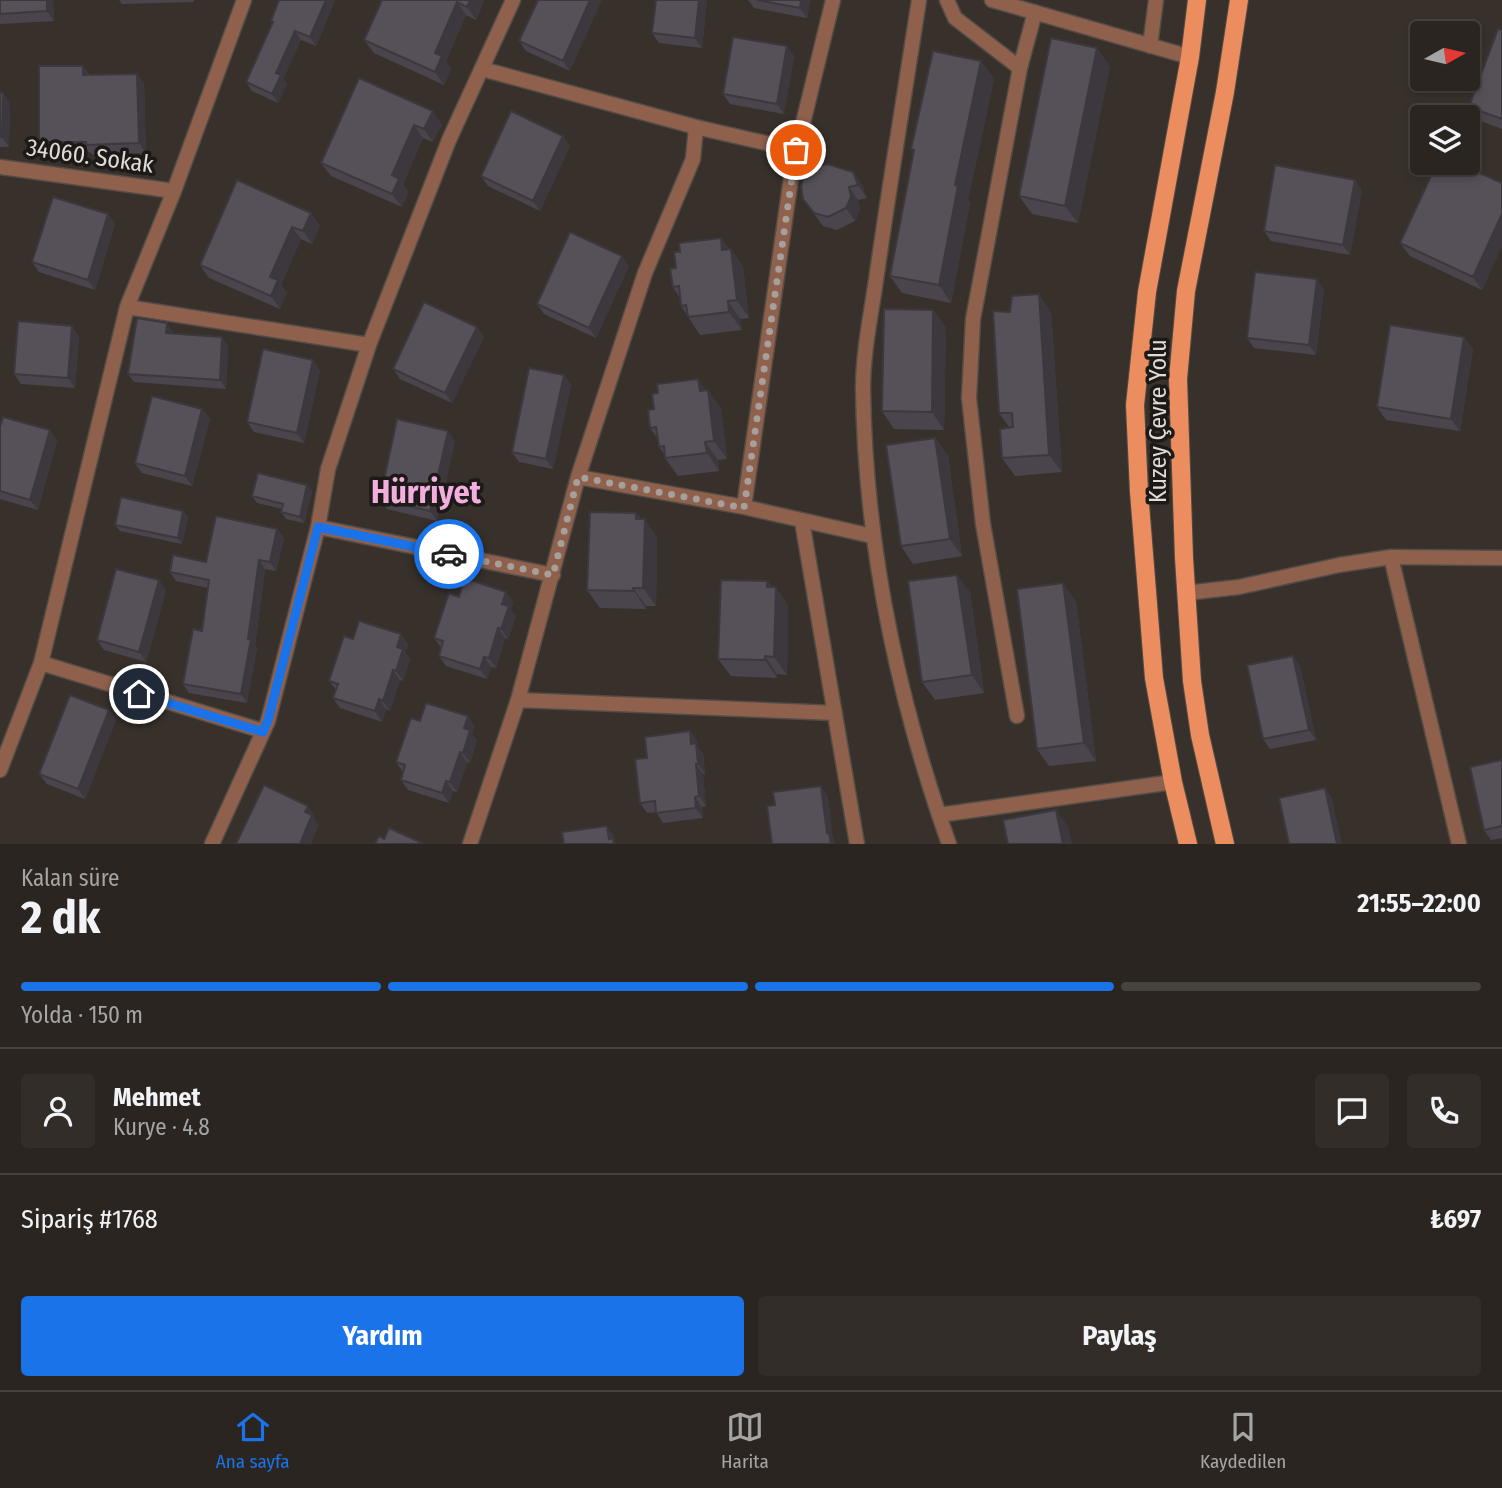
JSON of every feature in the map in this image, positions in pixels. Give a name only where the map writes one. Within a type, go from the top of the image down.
[{"type":"main road","name":"Kuzey Çevre Yolu","points":[[1188,844],[1173,782],[1154,678],[1135,405],[1147,292],[1190,57],[1197,0]]},
{"type":"main road","name":"Kuzey Çevre Yolu","points":[[1225,844],[1200,735],[1192,681],[1178,379],[1185,291],[1225,92],[1239,0]]},
{"type":"street","points":[[0,770],[41,663],[127,307],[174,191],[244,0]]},
{"type":"street","points":[[212,844],[268,720],[318,527],[328,469],[369,345],[450,140],[513,0]]},
{"type":"street","points":[[744,508],[796,150],[833,0]]},
{"type":"street","points":[[919,0],[879,257],[863,386],[872,536],[895,662],[921,760],[949,844]]},
{"type":"street","points":[[947,0],[955,18],[1020,68]]},
{"type":"street","points":[[992,0],[1190,57]]},
{"type":"street","points":[[1150,46],[1156,0]]},
{"type":"street","points":[[1017,716],[983,524],[969,398],[973,319],[1020,68],[1035,12]]},
{"type":"street","points":[[482,69],[696,127],[796,150]]},
{"type":"street","points":[[470,844],[518,699],[578,477],[646,274],[693,159],[696,127]]},
{"type":"street","name":"34060. Sokak","points":[[0,167],[174,191]]},
{"type":"street","points":[[127,307],[369,345]]},
{"type":"street","points":[[578,477],[744,508],[872,536]]},
{"type":"street","points":[[802,521],[857,844]]},
{"type":"street","points":[[318,527],[553,575]]},
{"type":"street","points":[[1186,593],[1238,587],[1339,565],[1391,557],[1502,558]]},
{"type":"street","points":[[1391,557],[1459,844]]},
{"type":"street","points":[[41,663],[263,732]]},
{"type":"street","points":[[518,699],[835,713]]},
{"type":"street","points":[[939,815],[1173,782]]},
{"type":"building","points":[[0,0],[47,0],[47,11],[0,14]]},
{"type":"building","points":[[279,0],[326,0],[310,37],[295,31],[276,73],[281,75],[272,94],[246,82],[273,22],[271,21]]},
{"type":"building","points":[[382,0],[470,0],[467,7],[457,2],[435,53],[442,56],[435,72],[364,40]]},
{"type":"building","points":[[538,0],[590,0],[563,61],[519,41]]},
{"type":"building","points":[[656,0],[699,0],[695,38],[652,33]]},
{"type":"building","points":[[757,0],[801,0],[800,8]]},
{"type":"building","points":[[1498,29],[1502,30],[1502,119],[1480,111],[1480,105],[1470,105],[1475,91],[1480,91],[1480,77]]},
{"type":"building","points":[[733,37],[787,46],[777,104],[723,94]]},
{"type":"building","points":[[1051,38],[1097,48],[1065,206],[1019,196]]},
{"type":"building","points":[[933,51],[981,61],[955,185],[958,186],[939,285],[890,276],[914,150],[911,149]]},
{"type":"building","points":[[39,66],[83,66],[83,75],[137,74],[139,143],[86,145],[86,142],[39,142]]},
{"type":"building","points":[[359,78],[433,111],[424,129],[414,125],[392,175],[399,179],[392,194],[321,163]]},
{"type":"building","points":[[0,93],[3,93],[2,137],[0,137]]},
{"type":"building","points":[[511,111],[563,136],[533,201],[481,176]]},
{"type":"building","points":[[827,164],[853,172],[858,185],[849,187],[851,197],[846,208],[828,217],[814,213],[803,199],[801,186],[805,173],[814,167]]},
{"type":"building","points":[[1275,165],[1355,180],[1343,245],[1264,231]]},
{"type":"building","points":[[1480,173],[1502,183],[1502,214],[1473,277],[1400,243],[1431,175]]},
{"type":"building","points":[[237,180],[311,213],[303,231],[292,227],[270,277],[278,280],[271,296],[200,265]]},
{"type":"building","points":[[53,197],[108,214],[88,280],[32,262]]},
{"type":"building","points":[[570,232],[622,256],[589,328],[537,304]]},
{"type":"building","points":[[721,238],[722,250],[731,249],[737,300],[728,301],[729,312],[688,317],[686,305],[681,306],[679,286],[673,287],[670,269],[676,268],[674,252],[680,252],[679,243]]},
{"type":"building","points":[[1255,272],[1317,279],[1309,345],[1247,338]]},
{"type":"building","points":[[1039,294],[1049,455],[1002,458],[1000,429],[1013,427],[1012,413],[999,413],[993,311],[1010,312],[1012,296]]},
{"type":"building","points":[[424,302],[477,327],[445,393],[393,369]]},
{"type":"building","points":[[884,309],[933,310],[932,412],[882,411]]},
{"type":"building","points":[[137,318],[167,323],[166,333],[222,337],[220,380],[128,374]]},
{"type":"building","points":[[18,321],[72,326],[68,378],[14,374]]},
{"type":"building","points":[[1390,325],[1464,337],[1451,419],[1377,407]]},
{"type":"building","points":[[263,349],[313,360],[297,433],[247,422]]},
{"type":"building","points":[[529,368],[564,375],[546,459],[512,452]]},
{"type":"building","points":[[698,379],[700,391],[708,390],[714,441],[705,442],[707,453],[665,458],[664,446],[659,447],[656,427],[650,428],[648,410],[654,409],[652,394],[658,393],[657,384]]},
{"type":"building","points":[[152,396],[202,409],[185,476],[135,463]]},
{"type":"building","points":[[3,417],[50,430],[30,500],[0,491],[0,427]]},
{"type":"building","points":[[397,419],[448,431],[430,511],[380,499]]},
{"type":"building","points":[[935,438],[950,539],[901,546],[886,445]]},
{"type":"building","points":[[258,473],[307,485],[300,517],[281,512],[283,504],[252,496]]},
{"type":"building","points":[[121,497],[183,511],[178,538],[115,525]]},
{"type":"building","points":[[590,512],[636,513],[636,519],[645,519],[643,588],[633,588],[634,591],[587,590]]},
{"type":"building","points":[[216,516],[277,529],[270,562],[259,560],[248,639],[251,639],[241,694],[183,684],[193,629],[202,631],[209,580],[170,572],[173,555],[206,562]]},
{"type":"building","points":[[116,569],[159,580],[139,652],[97,640]]},
{"type":"building","points":[[957,575],[972,675],[922,682],[908,581]]},
{"type":"building","points":[[464,578],[506,592],[502,604],[509,606],[501,629],[498,628],[489,658],[484,657],[480,669],[439,656],[443,641],[434,638],[449,593],[459,597]]},
{"type":"building","points":[[721,580],[767,581],[767,587],[776,587],[774,657],[765,656],[765,660],[718,659]]},
{"type":"building","points":[[1063,583],[1084,743],[1037,749],[1017,589]]},
{"type":"building","points":[[359,621],[401,634],[397,647],[403,649],[396,671],[393,670],[383,701],[379,699],[375,711],[333,698],[338,684],[329,681],[344,636],[353,639]]},
{"type":"building","points":[[1293,656],[1309,730],[1263,739],[1247,665]]},
{"type":"building","points":[[70,695],[109,710],[78,789],[39,774]]},
{"type":"building","points":[[426,703],[468,716],[464,728],[470,730],[463,753],[460,752],[450,782],[446,781],[442,793],[401,780],[405,765],[396,762],[411,718],[420,721]]},
{"type":"building","points":[[690,731],[691,744],[696,743],[698,764],[699,796],[695,797],[696,808],[656,813],[655,801],[640,803],[635,759],[647,758],[645,737]]},
{"type":"building","points":[[1502,760],[1502,826],[1484,830],[1470,767]]},
{"type":"building","points":[[264,785],[308,806],[305,812],[312,815],[300,844],[236,844]]},
{"type":"building","points":[[821,786],[831,844],[772,844],[767,806],[775,805],[773,792]]},
{"type":"building","points":[[1325,788],[1337,844],[1289,844],[1279,798]]},
{"type":"building","points":[[1056,810],[1063,844],[1008,844],[1003,820]]},
{"type":"building","points":[[607,826],[609,839],[613,838],[614,844],[564,844],[562,832]]},
{"type":"building","points":[[389,828],[422,844],[375,844],[379,836],[384,839]]},
{"type":"way so far","points":[[449,554],[553,575],[578,477],[744,508],[796,150]]},
{"type":"district","name":"Hürriyet","points":[[426,492]]},
{"type":"route","points":[[139,694],[263,732],[318,527],[449,554]]}]
